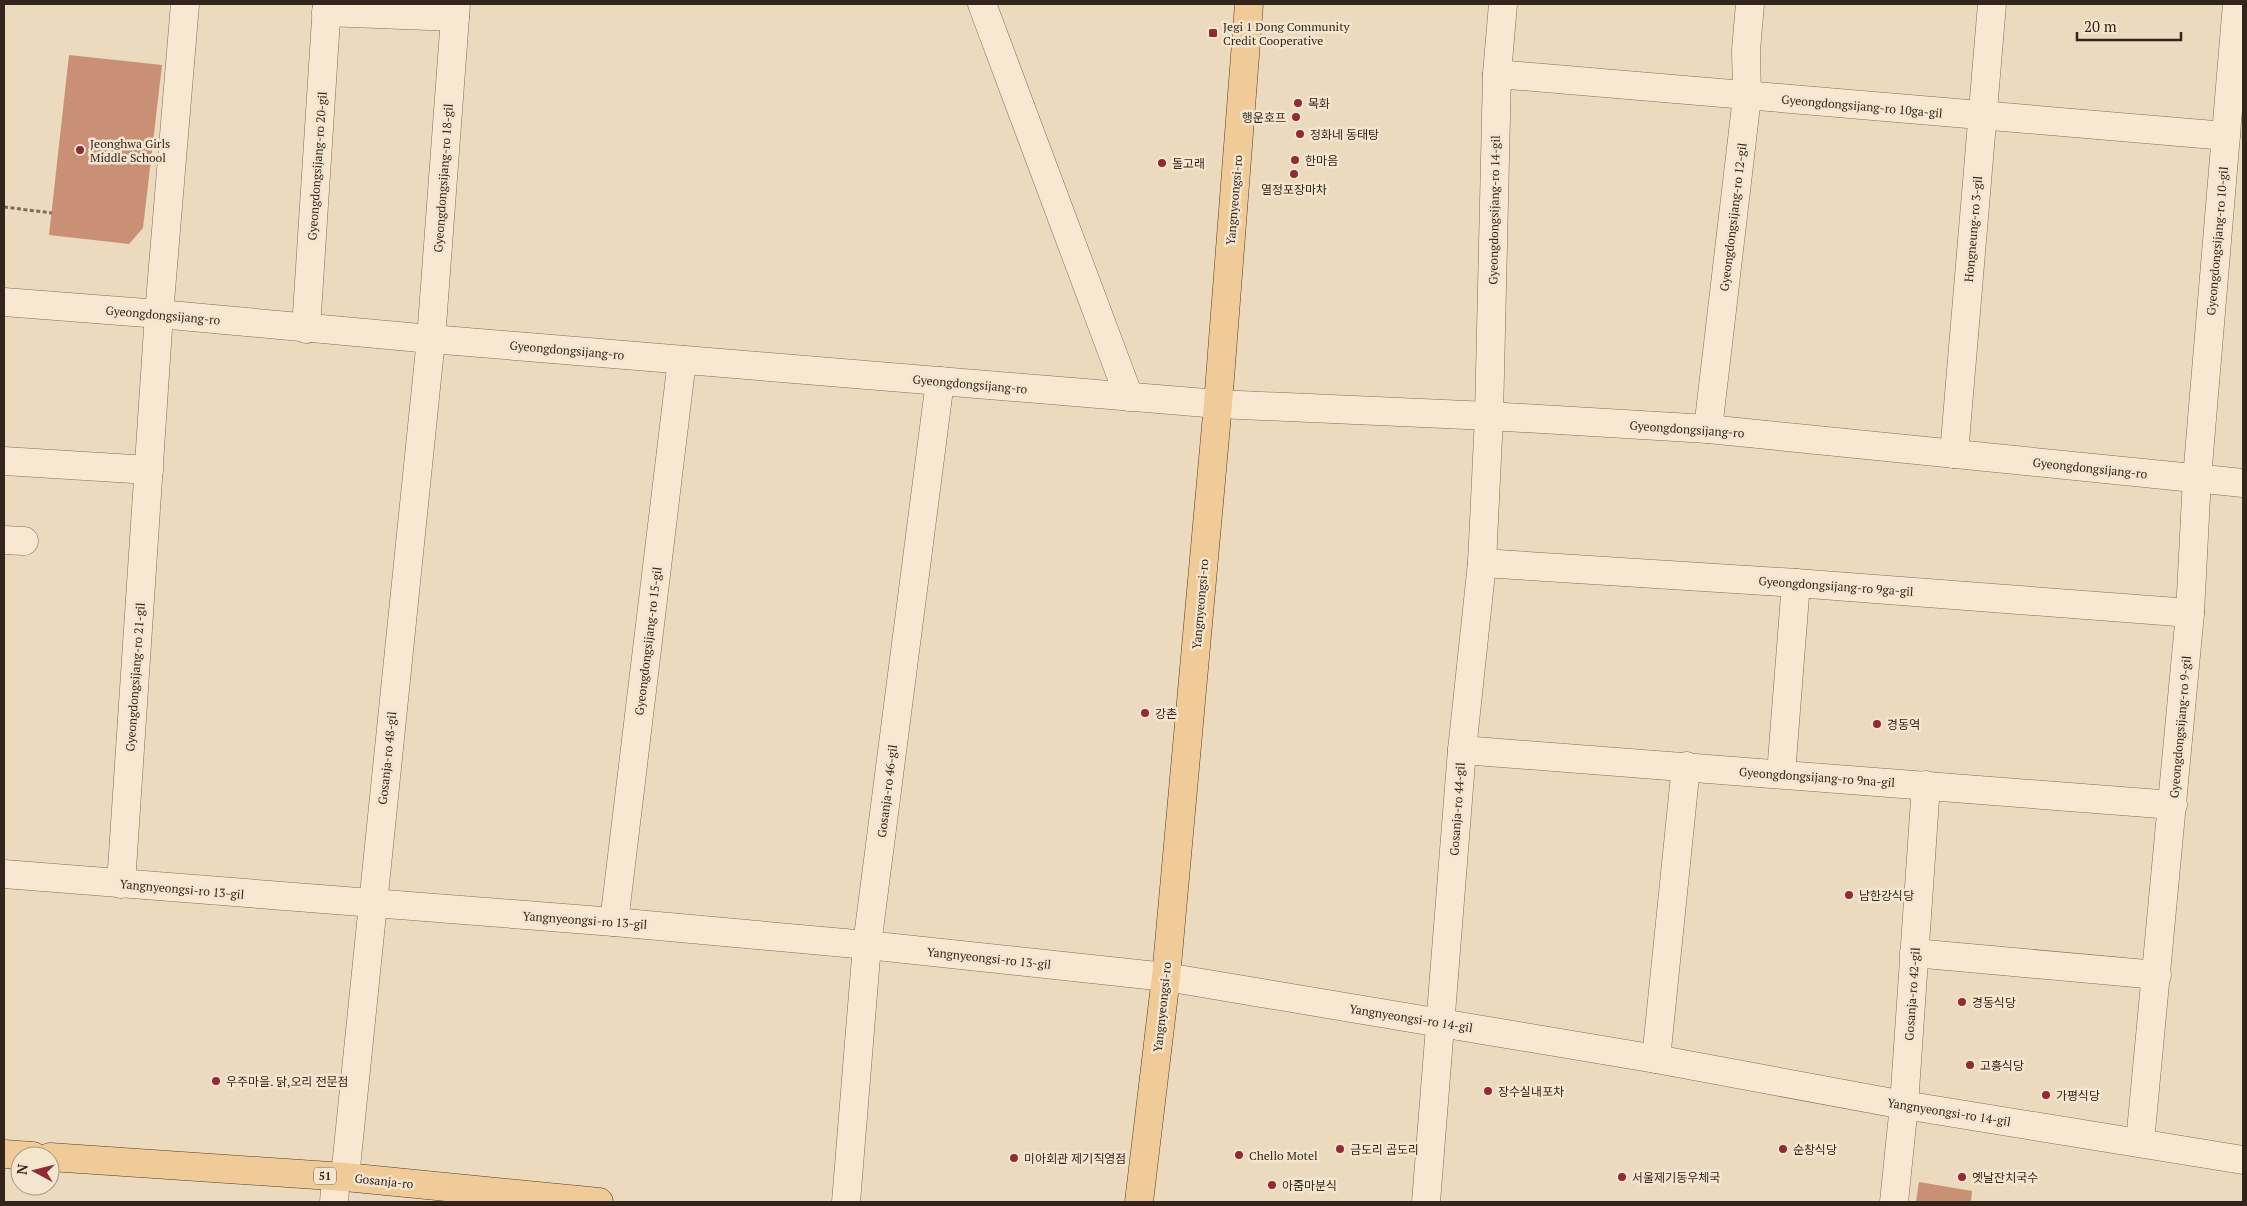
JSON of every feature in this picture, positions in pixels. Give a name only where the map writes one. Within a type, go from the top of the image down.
[{"type":"main road","name":"Yangnyeongsi-ro","points":[[1139,1202],[1166,978],[1218,404],[1249,4]]},
{"type":"main road","name":"Gosanja-ro","points":[[60,1158],[338,1185],[599,1202]]},
{"type":"street","name":"Gyeongdongsijang-ro 21-gil","points":[[121,884],[159,314],[185,4]]},
{"type":"street","points":[[982,4],[1130,397]]},
{"type":"street","name":"Gyeongdongsijang-ro 14-gil","points":[[1489,416],[1497,74],[1503,4]]},
{"type":"street","name":"Gyeongdongsijang-ro 12-gil","points":[[1708,429],[1747,96],[1746,50],[1750,4]]},
{"type":"street","name":"Hongneung-ro 3-gil","points":[[1954,454],[1992,4]]},
{"type":"street","name":"Gyeongdongsijang-ro 10-gil","points":[[2197,478],[2237,4]]},
{"type":"street","name":"Gyeongdongsijang-ro 18-gil","points":[[327,8],[456,10],[431,339]]},
{"type":"street","name":"Gyeongdongsijang-ro 20-gil","points":[[306,329],[327,8]]},
{"type":"street","name":"Gyeongdongsijang-ro 10ga-gil","points":[[1497,74],[2226,136]]},
{"type":"street","name":"Gyeongdongsijang-ro","points":[[4,302],[159,314],[306,329],[1218,404],[1489,416],[1708,429],[2243,483]]},
{"type":"street","name":"Gosanja-ro 48-gil","points":[[338,1185],[372,904],[431,339]]},
{"type":"street","name":"Gyeongdongsijang-ro 15-gil","points":[[614,922],[682,360]]},
{"type":"street","name":"Gosanja-ro 46-gil","points":[[846,1202],[867,945],[940,381]]},
{"type":"street","name":"Gosanja-ro 44-gil","points":[[1426,1202],[1462,750],[1482,563],[1489,416]]},
{"type":"street","points":[[4,460],[149,470]]},
{"type":"street","name":"Gyeongdongsijang-ro 9-gil","points":[[2140,1142],[2190,613],[2197,478]]},
{"type":"street","name":"Gyeongdongsijang-ro 9ga-gil","points":[[1482,563],[1796,583],[2190,613]]},
{"type":"street","points":[[1781,774],[1796,583]]},
{"type":"street","name":"Gyeongdongsijang-ro 9na-gil","points":[[1462,750],[2173,805]]},
{"type":"street","points":[[1656,1059],[1686,766]]},
{"type":"street","name":"Gosanja-ro 42-gil","points":[[1894,1202],[1904,1105],[1926,785]]},
{"type":"street","name":"Yangnyeongsi-ro 13-gil","points":[[4,874],[614,922],[867,945],[1166,978]]},
{"type":"street","points":[[1914,953],[2157,975]]},
{"type":"street","name":"Yangnyeongsi-ro 14-gil","points":[[1166,978],[1440,1022],[1656,1059],[1904,1105],[2243,1160]]},
{"type":"path","points":[[4,207],[52,213]]},
{"type":"building","points":[[69,55],[162,65],[143,228],[129,244],[49,235]]},
{"type":"building","points":[[1919,1182],[1972,1191],[1971,1202],[1916,1202]]},
{"type":"place","name":"Jegi 1 Dong Community Credit Cooperative","points":[[1213,33]]},
{"type":"place","name":"목화","points":[[1298,103]]},
{"type":"place","name":"행운호프","points":[[1296,117]]},
{"type":"place","name":"정화네 동태탕","points":[[1300,134]]},
{"type":"place","name":"Jeonghwa Girls Middle School","points":[[80,150]]},
{"type":"place","name":"한마음","points":[[1295,160]]},
{"type":"place","name":"돌고래","points":[[1162,163]]},
{"type":"place","name":"열정포장마차","points":[[1294,174]]},
{"type":"place","name":"강촌","points":[[1145,713]]},
{"type":"place","name":"경동역","points":[[1877,724]]},
{"type":"place","name":"남한강식당","points":[[1849,895]]},
{"type":"place","name":"경동식당","points":[[1962,1002]]},
{"type":"place","name":"고흥식당","points":[[1970,1065]]},
{"type":"place","name":"우주마을. 닭,오리 전문점","points":[[216,1081]]},
{"type":"place","name":"장수실내포차","points":[[1488,1091]]},
{"type":"place","name":"가평식당","points":[[2046,1095]]},
{"type":"place","name":"금도리 곱도리","points":[[1340,1149]]},
{"type":"place","name":"순창식당","points":[[1783,1149]]},
{"type":"place","name":"Chello Motel","points":[[1239,1155]]},
{"type":"place","name":"미아회관 제기직영점","points":[[1014,1158]]},
{"type":"place","name":"서울제기동우체국","points":[[1622,1177]]},
{"type":"place","name":"옛날잔치국수","points":[[1962,1177]]},
{"type":"place","name":"아줌마분식","points":[[1272,1185]]}]
